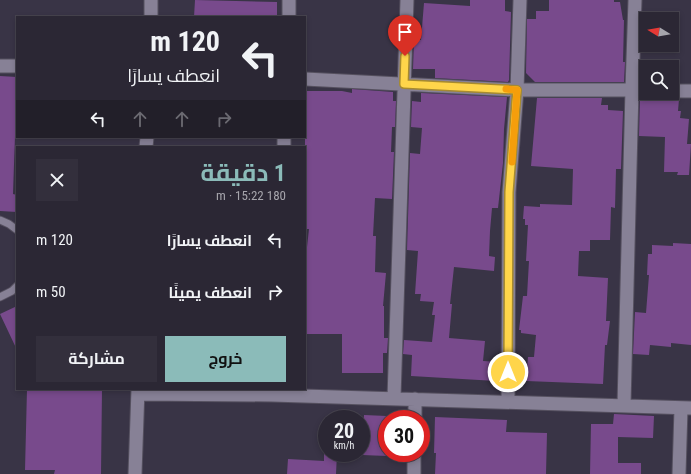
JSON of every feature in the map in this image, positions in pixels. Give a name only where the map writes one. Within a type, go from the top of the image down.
[{"type":"street","points":[[151,16],[152,0]]},
{"type":"street","points":[[289,16],[290,0]]},
{"type":"street","points":[[394,398],[407,0]]},
{"type":"street","points":[[508,402],[509,192],[517,90],[520,0]]},
{"type":"street","points":[[624,405],[635,0]]},
{"type":"street","points":[[0,66],[16,66]]},
{"type":"street","points":[[306,79],[517,90],[639,90]]},
{"type":"street","points":[[679,91],[691,92]]},
{"type":"street","points":[[135,474],[138,391],[273,392],[415,399],[686,408],[679,474]]},
{"type":"street","points":[[415,399],[415,410]]},
{"type":"street","points":[[414,462],[414,474]]},
{"type":"lane","points":[[0,220],[16,229]]},
{"type":"lane","points":[[0,297],[12,291],[16,287]]},
{"type":"building","points":[[195,0],[277,2],[277,16],[194,16]]},
{"type":"building","points":[[470,0],[505,0],[505,11],[511,12],[508,82],[435,78],[435,69],[413,69],[414,40],[421,40],[424,3],[470,6]]},
{"type":"building","points":[[549,0],[614,0],[614,2],[620,2],[624,20],[624,82],[535,82],[526,73],[527,19],[536,19],[536,11],[549,11]]},
{"type":"building","points":[[0,76],[16,77],[13,194],[16,195],[16,212],[0,211]]},
{"type":"building","points":[[352,89],[393,92],[393,101],[396,101],[395,127],[392,127],[391,152],[394,152],[392,199],[375,198],[373,236],[376,236],[375,272],[386,273],[383,306],[384,338],[388,338],[387,353],[383,353],[383,373],[342,373],[342,334],[306,334],[306,256],[309,229],[306,229],[306,91],[342,91],[352,93]]},
{"type":"building","points":[[421,93],[507,97],[503,163],[498,208],[492,208],[490,231],[489,256],[495,257],[494,271],[454,267],[450,304],[452,304],[449,338],[485,341],[483,361],[498,362],[496,381],[411,376],[412,355],[403,354],[404,340],[432,342],[435,315],[432,315],[434,302],[420,301],[421,294],[415,294],[418,251],[407,250],[410,153],[420,154],[422,128],[411,127],[412,101],[421,102]]},
{"type":"building","points":[[537,98],[602,98],[601,105],[608,105],[608,110],[623,111],[621,169],[616,169],[615,208],[611,207],[610,240],[590,240],[590,251],[579,251],[578,276],[608,278],[606,321],[610,321],[607,345],[605,345],[603,384],[526,381],[528,357],[534,357],[536,335],[521,333],[521,330],[519,330],[523,296],[527,296],[529,261],[526,261],[528,225],[525,225],[525,219],[523,219],[524,206],[540,207],[540,204],[572,205],[573,169],[531,166]]},
{"type":"building","points":[[640,100],[679,100],[678,111],[681,111],[680,118],[689,119],[687,144],[691,144],[689,175],[677,175],[678,172],[664,172],[665,137],[639,136]]},
{"type":"building","points":[[673,243],[691,244],[691,345],[671,343],[671,347],[650,345],[649,355],[633,354],[635,312],[646,313],[649,275],[647,275],[648,254],[652,254],[652,245],[673,246]]},
{"type":"building","points":[[16,306],[16,348],[0,314]]},
{"type":"building","points":[[27,390],[102,390],[101,474],[54,474],[55,470],[25,470]]},
{"type":"building","points":[[614,414],[654,416],[653,438],[618,437],[618,463],[641,463],[641,474],[590,474],[591,424],[613,424]]},
{"type":"building","points":[[370,415],[378,416],[378,456],[370,455]]},
{"type":"building","points":[[435,417],[507,420],[506,432],[547,433],[546,474],[435,474]]},
{"type":"building","points":[[288,459],[337,462],[336,474],[287,474]]},
{"type":"slow traffic","points":[[506,89],[517,90],[512,162]]},
{"type":"route","points":[[405,56],[404,84],[517,90],[509,192],[508,372]]}]
